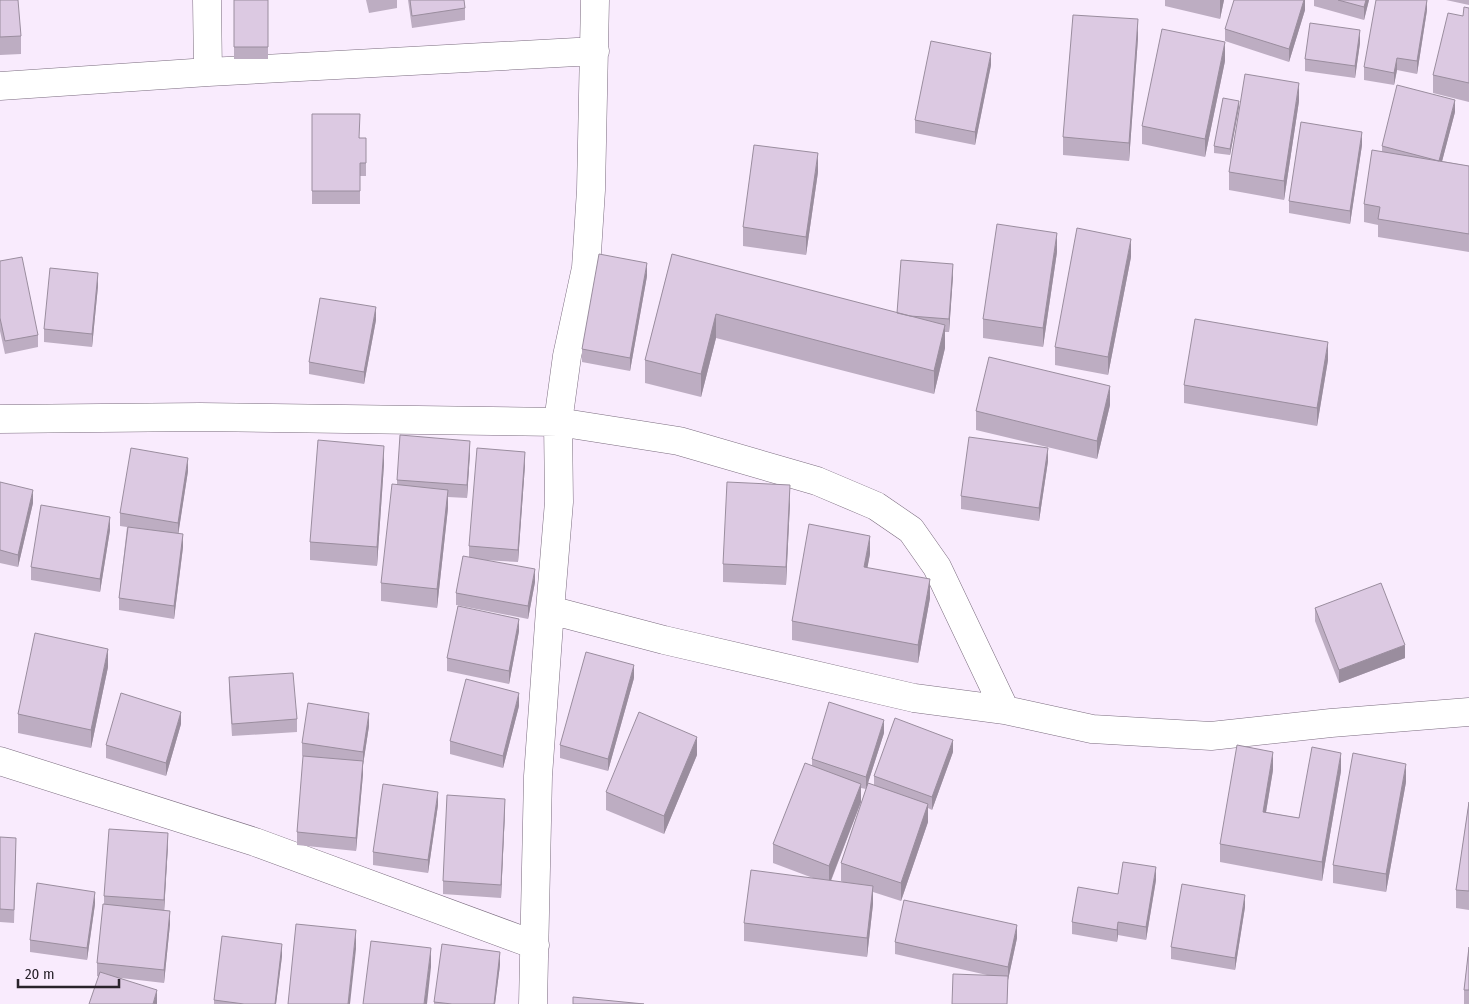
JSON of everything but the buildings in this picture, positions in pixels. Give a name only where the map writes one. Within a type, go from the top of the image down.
[{"type":"street","points":[[207,0],[208,72]]},
{"type":"street","points":[[533,1004],[538,776],[560,502],[558,422],[568,356],[586,268],[591,190],[595,0]]},
{"type":"street","points":[[0,86],[208,72],[594,51]]},
{"type":"street","points":[[0,419],[200,417],[558,422],[678,441],[817,481],[876,506],[911,530],[937,567],[1004,710]]},
{"type":"street","points":[[550,610],[664,640],[914,698],[1004,710],[1092,729],[1211,736],[1331,723],[1469,712]]},
{"type":"street","points":[[0,761],[255,842],[535,945]]}]
